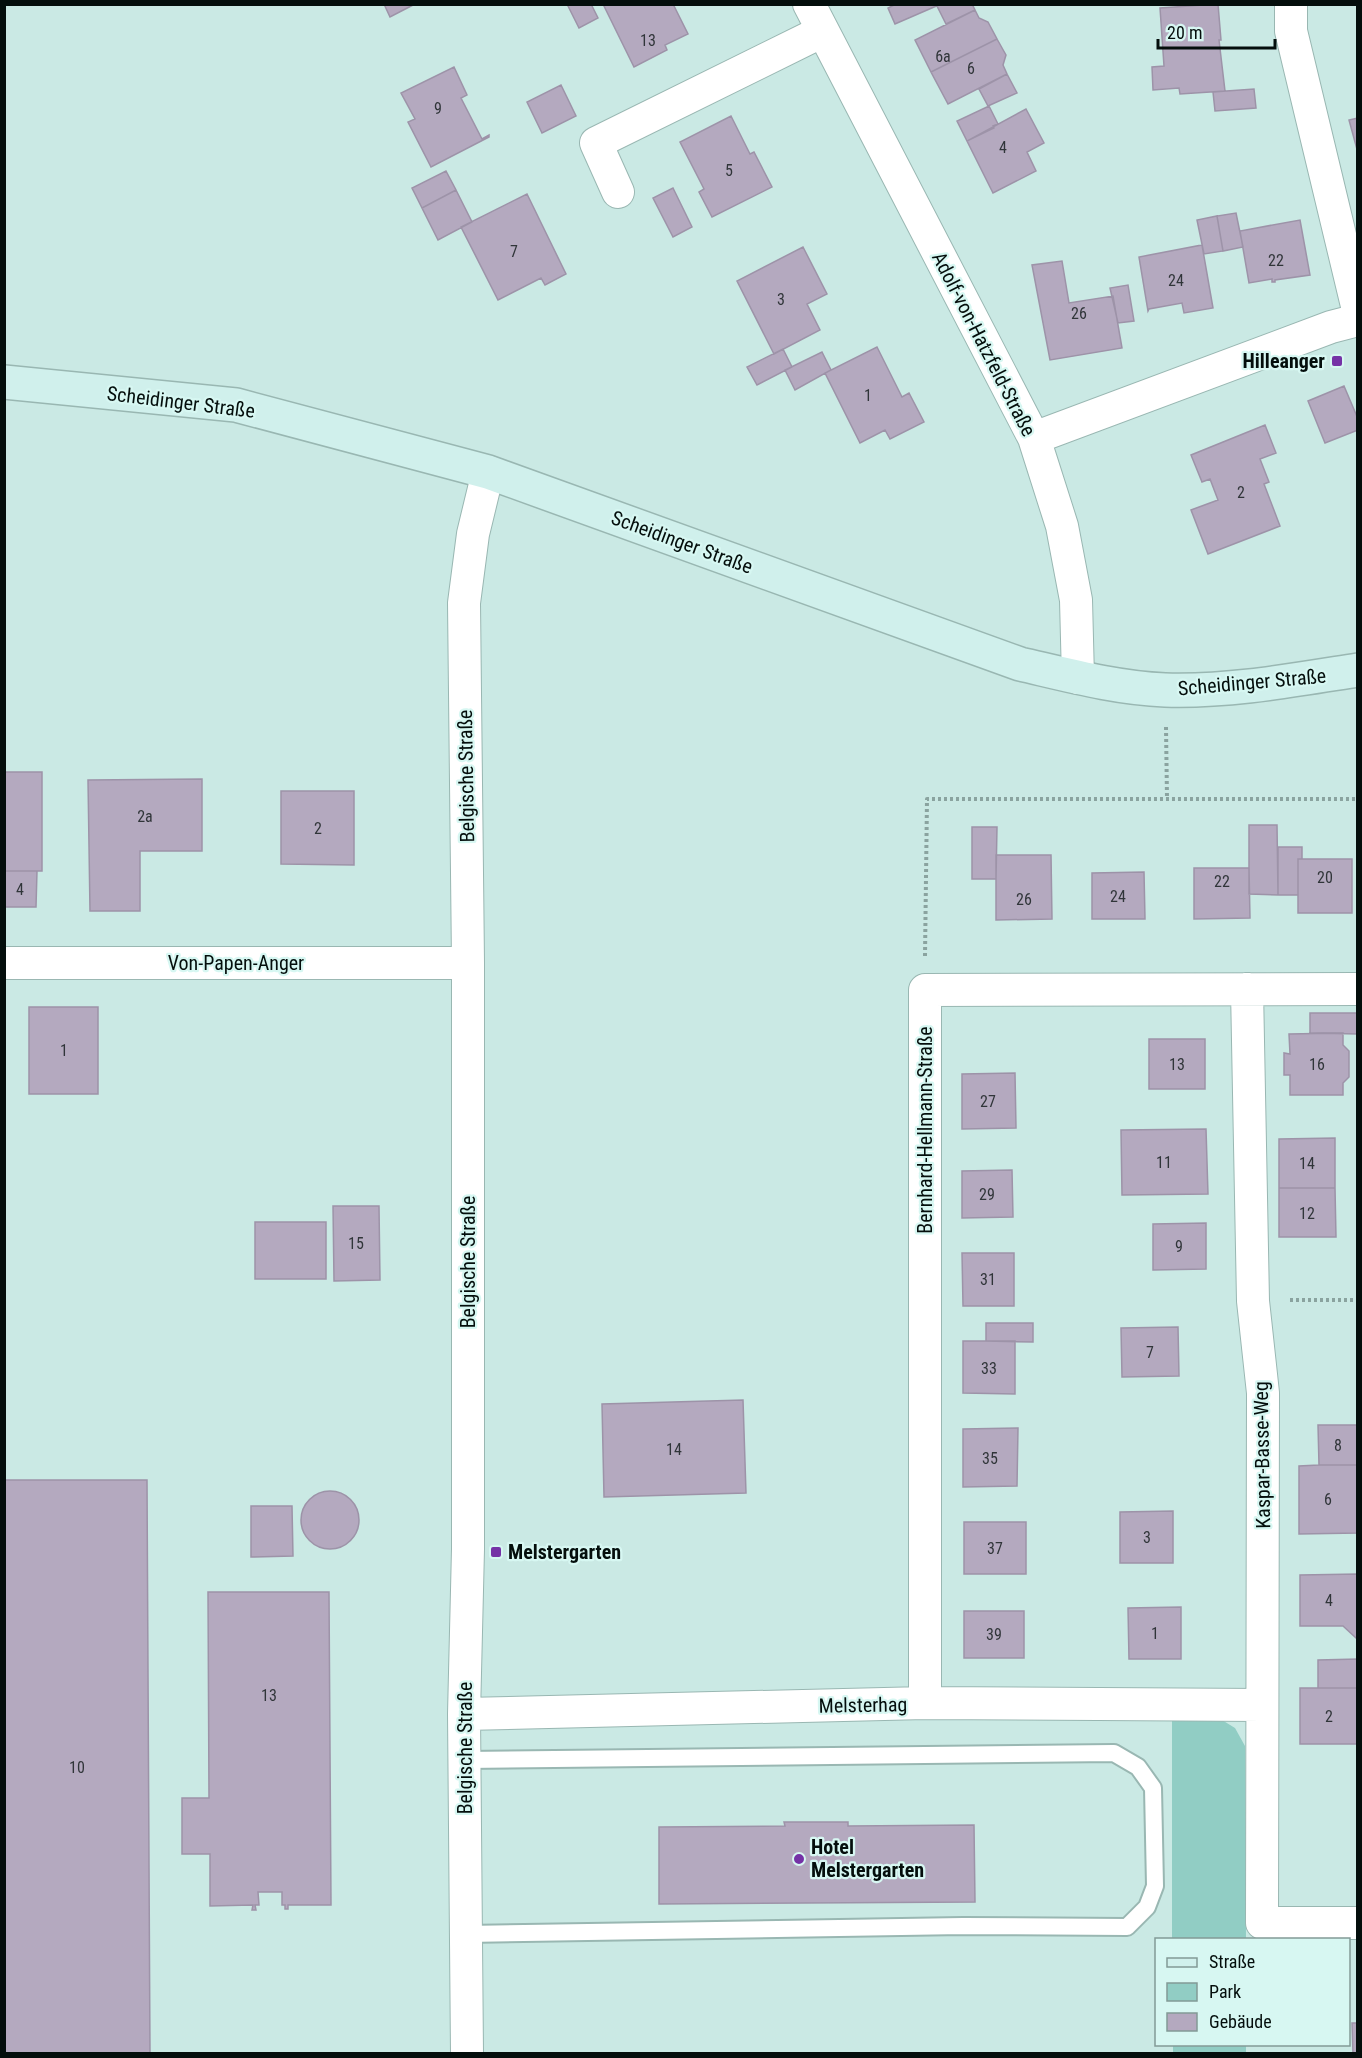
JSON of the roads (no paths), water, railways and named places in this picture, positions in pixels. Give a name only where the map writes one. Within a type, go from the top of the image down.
[{"type":"main road","name":"Scheidinger Straße","points":[[4,382],[236,405],[488,472],[1020,664],[1078,678],[1165,690],[1238,687],[1358,670]]},
{"type":"street","points":[[1291,4],[1291,31],[1358,310]]},
{"type":"street","name":"Adolf-von-Hatzfeld-Straße","points":[[618,192],[596,143],[816,18],[1034,438],[1062,526],[1076,600],[1078,678]]},
{"type":"street","points":[[1034,438],[1331,327],[1358,320]]},
{"type":"street","name":"Belgische Straße","points":[[467,2054],[464,1714],[468,1549],[468,963],[464,603],[473,534],[488,472]]},
{"type":"street","name":"Von-Papen-Anger","points":[[4,963],[468,963]]},
{"type":"street","points":[[1247,989],[1358,989]]},
{"type":"street","name":"Bernhard-Hellmann-Straße","points":[[925,1703],[925,990],[1247,989]]},
{"type":"street","name":"Kaspar-Basse-Weg","points":[[1247,989],[1253,1301],[1263,1393],[1262,1923],[1358,1923]]},
{"type":"street","name":"Melsterhag","points":[[464,1714],[925,1703],[1262,1705]]},
{"type":"lane","points":[[465,1760],[1114,1753],[1138,1767],[1153,1788],[1155,1886],[1148,1907],[1127,1927],[963,1926],[466,1934]]},
{"type":"place","name":"Hilleanger","points":[[1337,361]]},
{"type":"place","name":"Melstergarten","points":[[496,1552]]},
{"type":"place","name":"Hotel Melstergarten","points":[[799,1859]]}]
